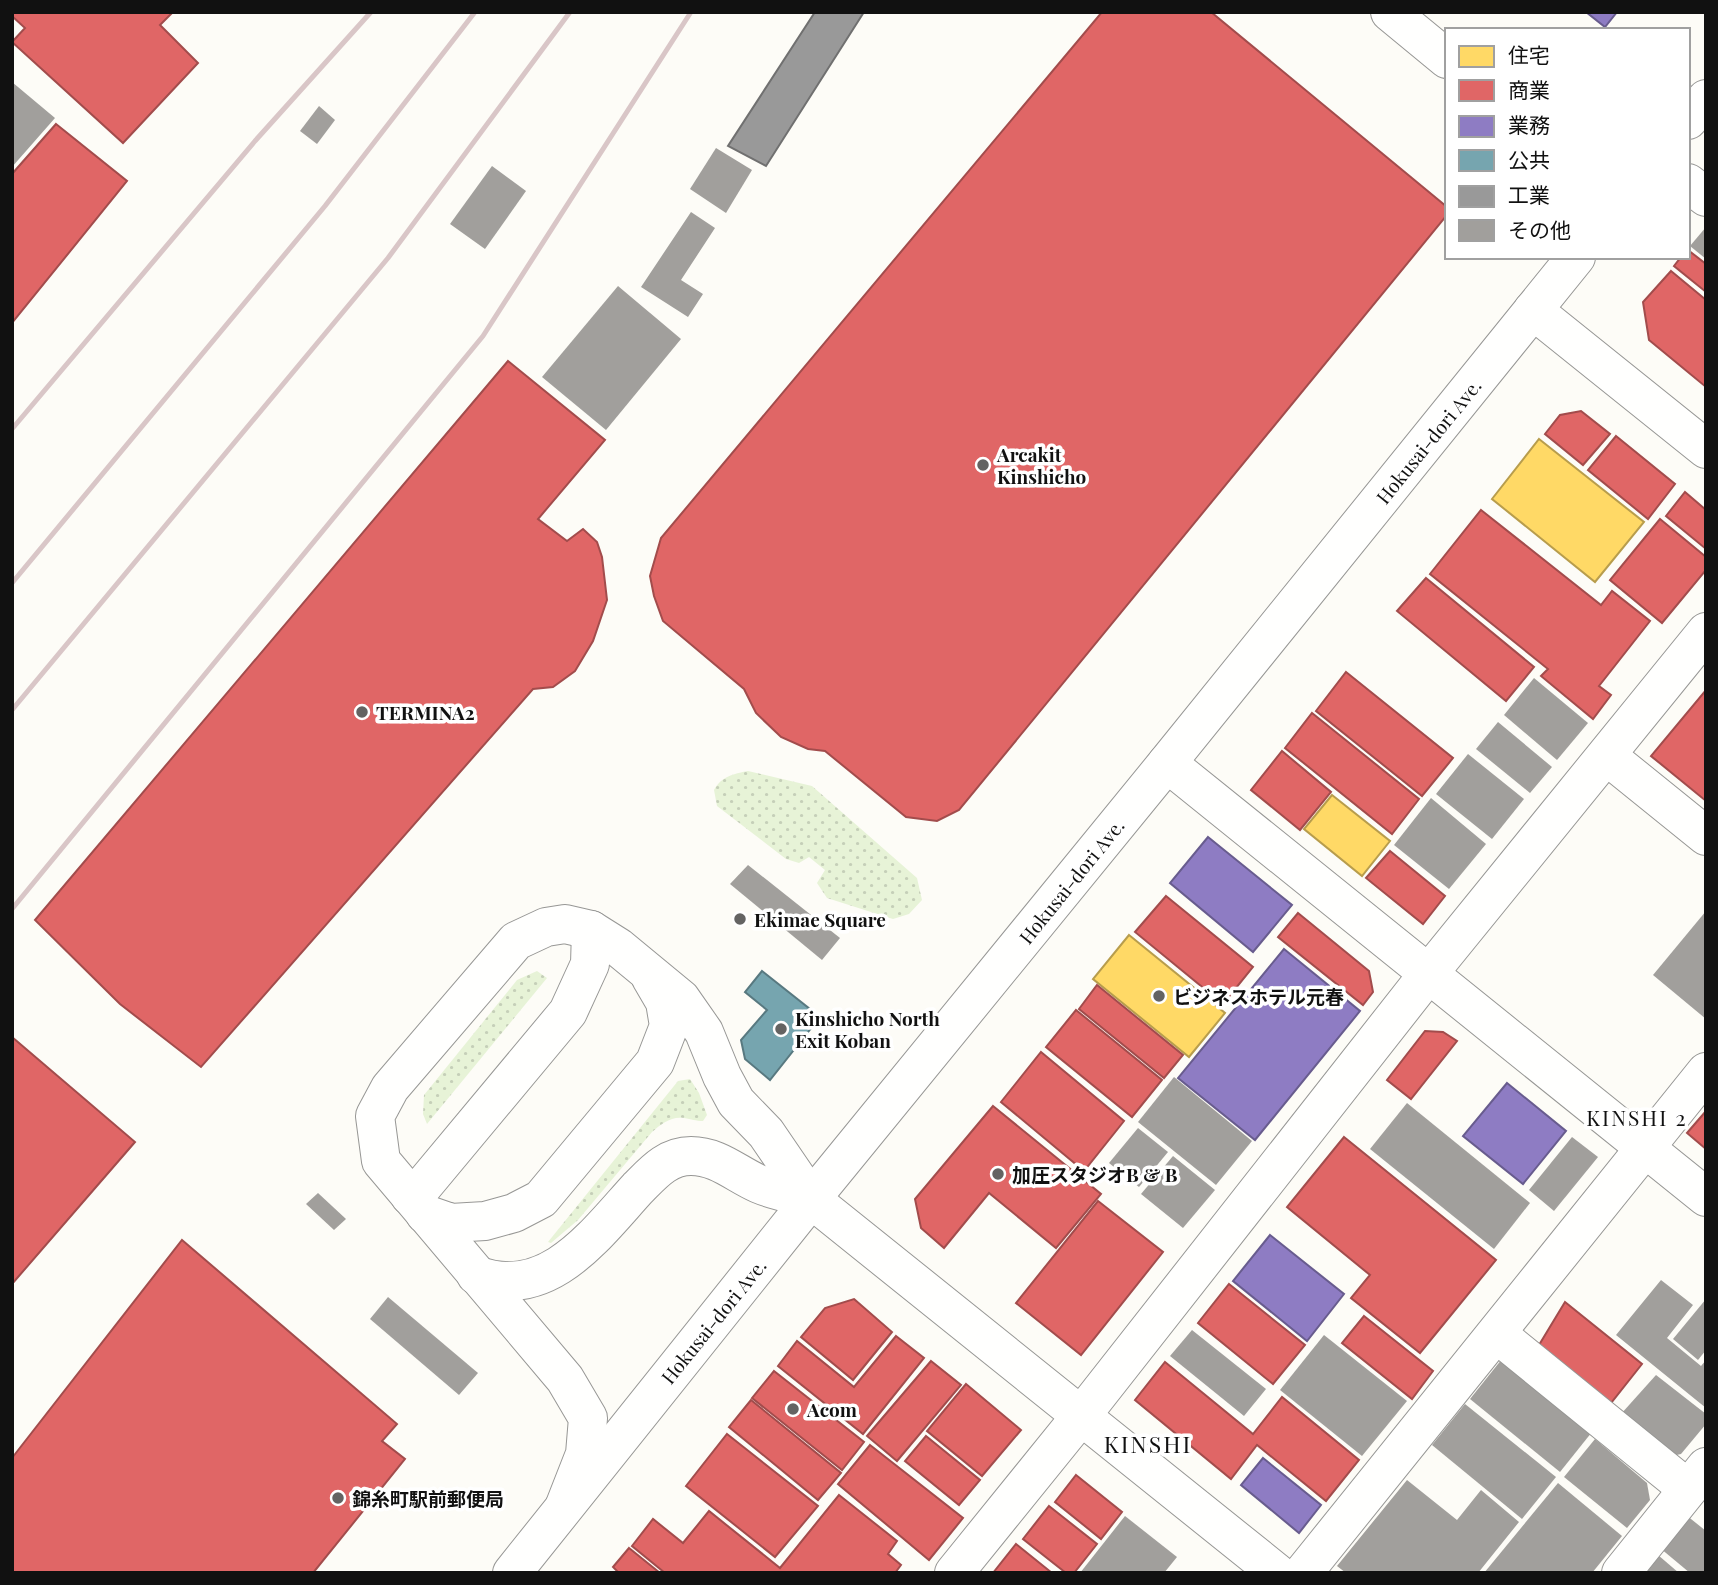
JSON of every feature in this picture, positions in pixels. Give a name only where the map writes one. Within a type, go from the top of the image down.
[{"type":"street","points":[[1390,12],[1445,57]]},
{"type":"street","points":[[1690,118],[1706,99]]},
{"type":"street","points":[[1690,185],[1706,197]]},
{"type":"street","name":"Hokusai-dori Ave.","points":[[512,1573],[811,1199],[1574,259]]},
{"type":"street","points":[[1533,310],[1706,449]]},
{"type":"street","points":[[954,1573],[1081,1416],[1429,973],[1706,632]]},
{"type":"street","points":[[1606,756],[1706,836]]},
{"type":"street","points":[[1167,763],[1706,1197]]},
{"type":"street","points":[[565,1505],[585,1454],[588,1418],[565,1379],[381,1161],[375,1116],[390,1088],[516,941],[546,927],[565,924],[591,930],[681,999],[704,1032],[736,1102],[766,1133],[811,1199],[1277,1573]]},
{"type":"street","points":[[417,1205],[423,1186],[568,1012],[590,964],[591,930]]},
{"type":"street","points":[[417,1205],[451,1223],[485,1221],[514,1213],[541,1199],[655,1062],[669,1026],[665,1003],[644,968]]},
{"type":"street","points":[[1303,1573],[1706,1072]]},
{"type":"street","points":[[476,1275],[493,1281],[513,1283],[531,1279],[562,1265],[587,1244],[657,1168],[673,1158],[711,1158],[759,1185],[811,1199]]},
{"type":"street","points":[[1497,1334],[1697,1478],[1621,1573]]},
{"type":"green space","points":[[748,771],[812,786],[917,878],[922,900],[909,914],[893,919],[827,898],[817,883],[825,870],[809,857],[799,863],[786,859],[717,806],[714,790],[717,785],[728,776]]},
{"type":"green space","points":[[537,971],[547,978],[427,1124],[423,1114],[424,1095],[517,980]]},
{"type":"green space","points":[[690,1079],[699,1093],[707,1115],[703,1121],[675,1118],[659,1126],[578,1220],[551,1243],[548,1242],[678,1081]]},
{"type":"building: 住宅","points":[[1539,439],[1644,522],[1595,582],[1492,499]]},
{"type":"building: 住宅","points":[[1332,795],[1390,841],[1362,876],[1304,829]]},
{"type":"building: 住宅","name":"ビジネスホテル元春","points":[[1129,935],[1225,1013],[1189,1057],[1093,979]]},
{"type":"building: 商業","points":[[12,12],[173,12],[160,25],[198,63],[123,143],[12,42],[25,28],[12,16]]},
{"type":"building: 商業","name":"Arcakit Kinshicho","points":[[1102,12],[1211,12],[1445,205],[1445,217],[959,810],[937,821],[906,817],[825,751],[808,749],[781,737],[756,713],[744,689],[663,621],[650,576],[661,538]]},
{"type":"building: 商業","points":[[56,124],[127,181],[12,323],[12,174]]},
{"type":"building: 商業","points":[[1690,252],[1706,264],[1706,292],[1674,266],[1679,259],[1690,259]]},
{"type":"building: 商業","points":[[1671,271],[1706,300],[1706,387],[1649,340],[1643,302]]},
{"type":"building: 商業","name":"TERMINA2","points":[[508,361],[605,440],[538,519],[567,541],[583,529],[597,542],[602,557],[607,600],[593,641],[575,671],[553,687],[533,689],[201,1067],[120,1004],[35,920]]},
{"type":"building: 商業","points":[[1581,411],[1610,434],[1583,465],[1545,434],[1560,415]]},
{"type":"building: 商業","points":[[1616,436],[1675,484],[1648,519],[1588,470]]},
{"type":"building: 商業","points":[[1685,492],[1706,510],[1706,549],[1666,516]]},
{"type":"building: 商業","points":[[1481,510],[1601,605],[1612,591],[1650,621],[1599,686],[1611,695],[1593,719],[1541,676],[1548,669],[1430,574]]},
{"type":"building: 商業","points":[[1660,519],[1706,557],[1706,570],[1662,623],[1610,580]]},
{"type":"building: 商業","points":[[1426,578],[1534,667],[1506,701],[1397,611]]},
{"type":"building: 商業","points":[[1346,672],[1453,758],[1422,796],[1316,711]]},
{"type":"building: 商業","points":[[1706,690],[1706,801],[1651,756]]},
{"type":"building: 商業","points":[[1312,713],[1419,799],[1392,834],[1285,748]]},
{"type":"building: 商業","points":[[1282,751],[1331,792],[1300,830],[1251,790]]},
{"type":"building: 商業","points":[[1390,851],[1445,896],[1423,924],[1366,878]]},
{"type":"building: 商業","points":[[1166,896],[1253,967],[1223,1004],[1135,932]]},
{"type":"building: 商業","points":[[1298,913],[1369,971],[1373,992],[1363,1005],[1278,937]]},
{"type":"building: 商業","points":[[1097,985],[1183,1055],[1164,1078],[1079,1009]]},
{"type":"building: 商業","points":[[1076,1010],[1162,1080],[1132,1117],[1046,1047]]},
{"type":"building: 商業","points":[[1425,1031],[1443,1032],[1457,1041],[1411,1099],[1387,1080]]},
{"type":"building: 商業","points":[[12,1037],[135,1142],[12,1284]]},
{"type":"building: 商業","points":[[1041,1052],[1124,1121],[1084,1171],[1001,1102]]},
{"type":"building: 商業","points":[[993,1106],[1101,1194],[1056,1248],[989,1193],[944,1248],[921,1228],[915,1199]]},
{"type":"building: 商業","points":[[1706,1111],[1706,1149],[1687,1133]]},
{"type":"building: 商業","points":[[1344,1137],[1496,1260],[1420,1353],[1351,1298],[1370,1275],[1287,1207]]},
{"type":"building: 商業","points":[[1098,1201],[1163,1252],[1081,1355],[1016,1303]]},
{"type":"building: 商業","points":[[182,1240],[397,1424],[382,1441],[405,1459],[313,1573],[12,1573],[12,1458]]},
{"type":"building: 商業","points":[[1229,1284],[1305,1345],[1273,1384],[1198,1323]]},
{"type":"building: 商業","points":[[854,1299],[892,1332],[853,1380],[801,1337],[825,1308]]},
{"type":"building: 商業","points":[[1565,1302],[1642,1364],[1611,1403],[1539,1345]]},
{"type":"building: 商業","points":[[1364,1316],[1433,1371],[1412,1399],[1342,1343]]},
{"type":"building: 商業","points":[[896,1336],[924,1358],[863,1434],[778,1366],[797,1341],[854,1387]]},
{"type":"building: 商業","points":[[931,1361],[961,1385],[897,1461],[867,1436]]},
{"type":"building: 商業","points":[[1165,1362],[1253,1434],[1282,1397],[1359,1460],[1326,1501],[1257,1445],[1231,1479],[1135,1400]]},
{"type":"building: 商業","points":[[774,1371],[864,1442],[842,1470],[752,1398]]},
{"type":"building: 商業","points":[[966,1384],[1021,1430],[982,1476],[927,1431]]},
{"type":"building: 商業","points":[[751,1400],[841,1473],[818,1500],[729,1427]]},
{"type":"building: 商業","points":[[727,1434],[818,1506],[775,1557],[686,1486]]},
{"type":"building: 商業","points":[[926,1436],[980,1480],[959,1505],[905,1461]]},
{"type":"building: 商業","points":[[870,1445],[963,1518],[929,1560],[838,1484]]},
{"type":"building: 商業","points":[[1076,1475],[1122,1512],[1101,1539],[1055,1502]]},
{"type":"building: 商業","points":[[839,1495],[897,1541],[888,1554],[901,1565],[895,1573],[665,1573],[632,1546],[653,1519],[683,1543],[709,1511],[780,1568]]},
{"type":"building: 商業","points":[[1049,1506],[1097,1544],[1074,1573],[1066,1573],[1023,1539]]},
{"type":"building: 商業","points":[[1016,1544],[1052,1573],[993,1573]]},
{"type":"building: 商業","points":[[629,1548],[660,1573],[619,1573],[613,1567]]},
{"type":"building: 業務","points":[[1586,12],[1617,12],[1605,27]]},
{"type":"building: 業務","points":[[1208,837],[1292,905],[1253,952],[1170,883]]},
{"type":"building: 業務","points":[[1284,949],[1360,1011],[1255,1140],[1178,1078]]},
{"type":"building: 業務","points":[[1507,1083],[1566,1131],[1523,1184],[1463,1136]]},
{"type":"building: 業務","points":[[1270,1235],[1344,1294],[1307,1341],[1233,1281]]},
{"type":"building: 業務","points":[[1263,1458],[1321,1505],[1299,1533],[1241,1485]]},
{"type":"building: 公共","name":"Kinshicho North Exit Koban","points":[[762,971],[820,1017],[770,1080],[745,1059],[741,1040],[767,1010],[745,992]]},
{"type":"building: 工業","points":[[815,12],[864,12],[766,166],[728,146]]},
{"type":"building: その他","points":[[12,82],[55,118],[12,167]]},
{"type":"building: その他","points":[[319,106],[335,120],[317,144],[300,131]]},
{"type":"building: その他","points":[[716,148],[752,170],[726,213],[690,189]]},
{"type":"building: その他","points":[[492,166],[526,191],[485,249],[450,224]]},
{"type":"building: その他","points":[[691,212],[715,228],[681,280],[703,294],[688,317],[641,287]]},
{"type":"building: その他","points":[[1706,227],[1706,259],[1690,246]]},
{"type":"building: その他","points":[[618,286],[681,339],[606,430],[542,377]]},
{"type":"building: その他","points":[[1534,678],[1588,723],[1557,760],[1504,715]]},
{"type":"building: その他","points":[[1498,722],[1552,767],[1530,793],[1476,749]]},
{"type":"building: その他","points":[[1468,754],[1524,799],[1492,839],[1436,794]]},
{"type":"building: その他","points":[[1431,798],[1486,844],[1449,889],[1394,845]]},
{"type":"building: その他","points":[[748,865],[840,938],[822,960],[730,884]]},
{"type":"building: その他","points":[[1706,911],[1706,1019],[1653,975]]},
{"type":"building: その他","points":[[1174,1077],[1252,1141],[1216,1185],[1138,1122]]},
{"type":"building: その他","points":[[1407,1103],[1530,1203],[1494,1249],[1370,1149]]},
{"type":"building: その他","points":[[1138,1128],[1168,1152],[1139,1187],[1109,1163]]},
{"type":"building: その他","points":[[1572,1137],[1598,1157],[1554,1211],[1529,1190]]},
{"type":"building: その他","points":[[1173,1156],[1215,1190],[1183,1228],[1141,1194]]},
{"type":"building: その他","points":[[318,1193],[346,1219],[334,1230],[306,1204]]},
{"type":"building: その他","points":[[1661,1280],[1693,1305],[1667,1338],[1701,1366],[1706,1360],[1706,1408],[1616,1335]]},
{"type":"building: その他","points":[[388,1297],[478,1373],[459,1395],[370,1319]]},
{"type":"building: その他","points":[[1706,1299],[1706,1350],[1698,1360],[1673,1339]]},
{"type":"building: その他","points":[[1192,1330],[1266,1389],[1244,1416],[1170,1356]]},
{"type":"building: その他","points":[[1324,1335],[1407,1401],[1362,1456],[1280,1390]]},
{"type":"building: その他","points":[[1502,1359],[1592,1432],[1560,1472],[1470,1399]]},
{"type":"building: その他","points":[[1656,1375],[1706,1414],[1706,1424],[1681,1454],[1672,1456],[1621,1414]]},
{"type":"building: その他","points":[[1465,1404],[1556,1477],[1522,1519],[1432,1445]]},
{"type":"building: その他","points":[[1595,1439],[1647,1483],[1650,1500],[1627,1528],[1564,1477]]},
{"type":"building: その他","points":[[1407,1480],[1457,1520],[1481,1490],[1519,1522],[1478,1573],[1346,1573],[1337,1566]]},
{"type":"building: その他","points":[[1558,1483],[1622,1536],[1592,1573],[1484,1573]]},
{"type":"building: その他","points":[[1686,1515],[1706,1531],[1706,1573],[1690,1573],[1660,1548]]},
{"type":"building: その他","points":[[1125,1516],[1177,1557],[1164,1573],[1080,1573]]},
{"type":"building: その他","points":[[1658,1555],[1679,1573],[1643,1573]]},
{"type":"railway","points":[[12,429],[255,141],[371,12]]},
{"type":"railway","points":[[12,583],[325,206],[475,12]]},
{"type":"railway","points":[[12,710],[388,258],[570,12]]},
{"type":"railway","points":[[12,909],[483,336],[691,12]]},
{"type":"place","name":"Arcakit Kinshicho","points":[[983,465]]},
{"type":"place","name":"TERMINA2","points":[[362,712]]},
{"type":"place","name":"Ekimae Square","points":[[740,919]]},
{"type":"place","name":"ビジネスホテル元春","points":[[1159,996]]},
{"type":"place","name":"Kinshicho North Exit Koban","points":[[781,1029]]},
{"type":"place","name":"加圧スタジオB & B","points":[[998,1174]]},
{"type":"place","name":"Acom","points":[[793,1409]]},
{"type":"place","name":"錦糸町駅前郵便局","points":[[338,1498]]},
{"type":"district","name":"KINSHI 2","points":[[1637,1117]]},
{"type":"district","name":"KINSHI","points":[[1148,1443]]}]
